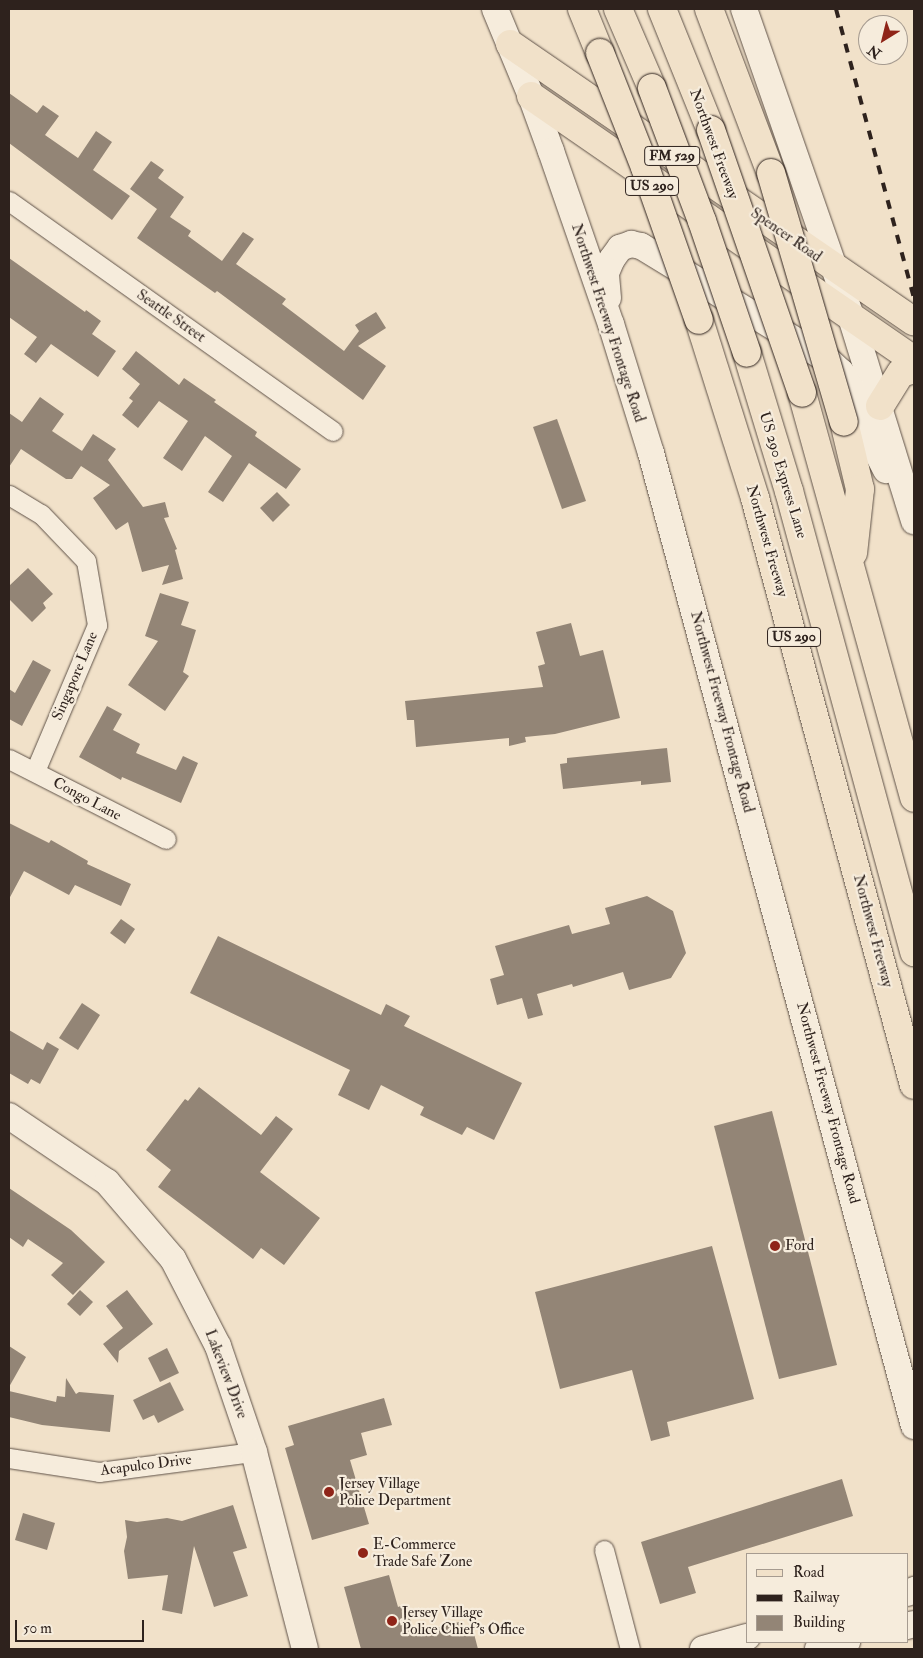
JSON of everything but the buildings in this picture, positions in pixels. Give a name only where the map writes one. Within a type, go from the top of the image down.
[{"type":"main road","name":"Northwest Freeway Frontage Road","points":[[495,9],[531,96],[611,324],[651,453],[914,1426]]},
{"type":"main road","name":"Northwest Freeway","points":[[582,9],[648,174],[699,320],[755,498],[914,1085]]},
{"type":"main road","name":"US 290 Express Lane","points":[[618,9],[652,88],[702,221],[747,353],[792,500],[914,952]]},
{"type":"main road","name":"Northwest Freeway","points":[[662,9],[711,130],[802,393],[914,798]]},
{"type":"main road","points":[[710,9],[771,173],[844,422],[860,489],[851,566]]},
{"type":"main road","points":[[744,9],[850,314],[914,521]]},
{"type":"main road","name":"Spencer Road","points":[[510,44],[914,322]]},
{"type":"main road","name":"Spencer Road","points":[[531,96],[850,314],[914,360]]},
{"type":"main road","points":[[611,324],[606,273],[612,259],[620,248],[631,244],[641,246],[828,360],[850,386],[866,431],[914,527]]},
{"type":"main road","points":[[880,406],[901,373],[914,369]]},
{"type":"main road","name":"Lakeview Drive","points":[[9,1116],[107,1182],[173,1259],[218,1346],[254,1452],[306,1649]]},
{"type":"main road","points":[[703,1649],[746,1637]]},
{"type":"main road","points":[[818,1649],[843,1643]]},
{"type":"street","name":"Seattle Street","points":[[9,201],[333,431]]},
{"type":"street","name":"Singapore Lane","points":[[9,495],[41,514],[86,561],[97,625],[34,771]]},
{"type":"street","name":"Congo Lane","points":[[9,759],[166,840]]},
{"type":"street","name":"Acapulco Drive","points":[[9,1458],[99,1472],[254,1452]]},
{"type":"street","points":[[604,1550],[630,1649]]},
{"type":"railway","points":[[836,9],[914,299]]},
{"type":"place","name":"Ford","points":[[775,1246]]},
{"type":"place","name":"Jersey Village Police Department","points":[[329,1492]]},
{"type":"place","name":"E-Commerce Trade Safe Zone","points":[[363,1553]]},
{"type":"place","name":"Jersey Village Police Chief's Office","points":[[392,1621]]}]
